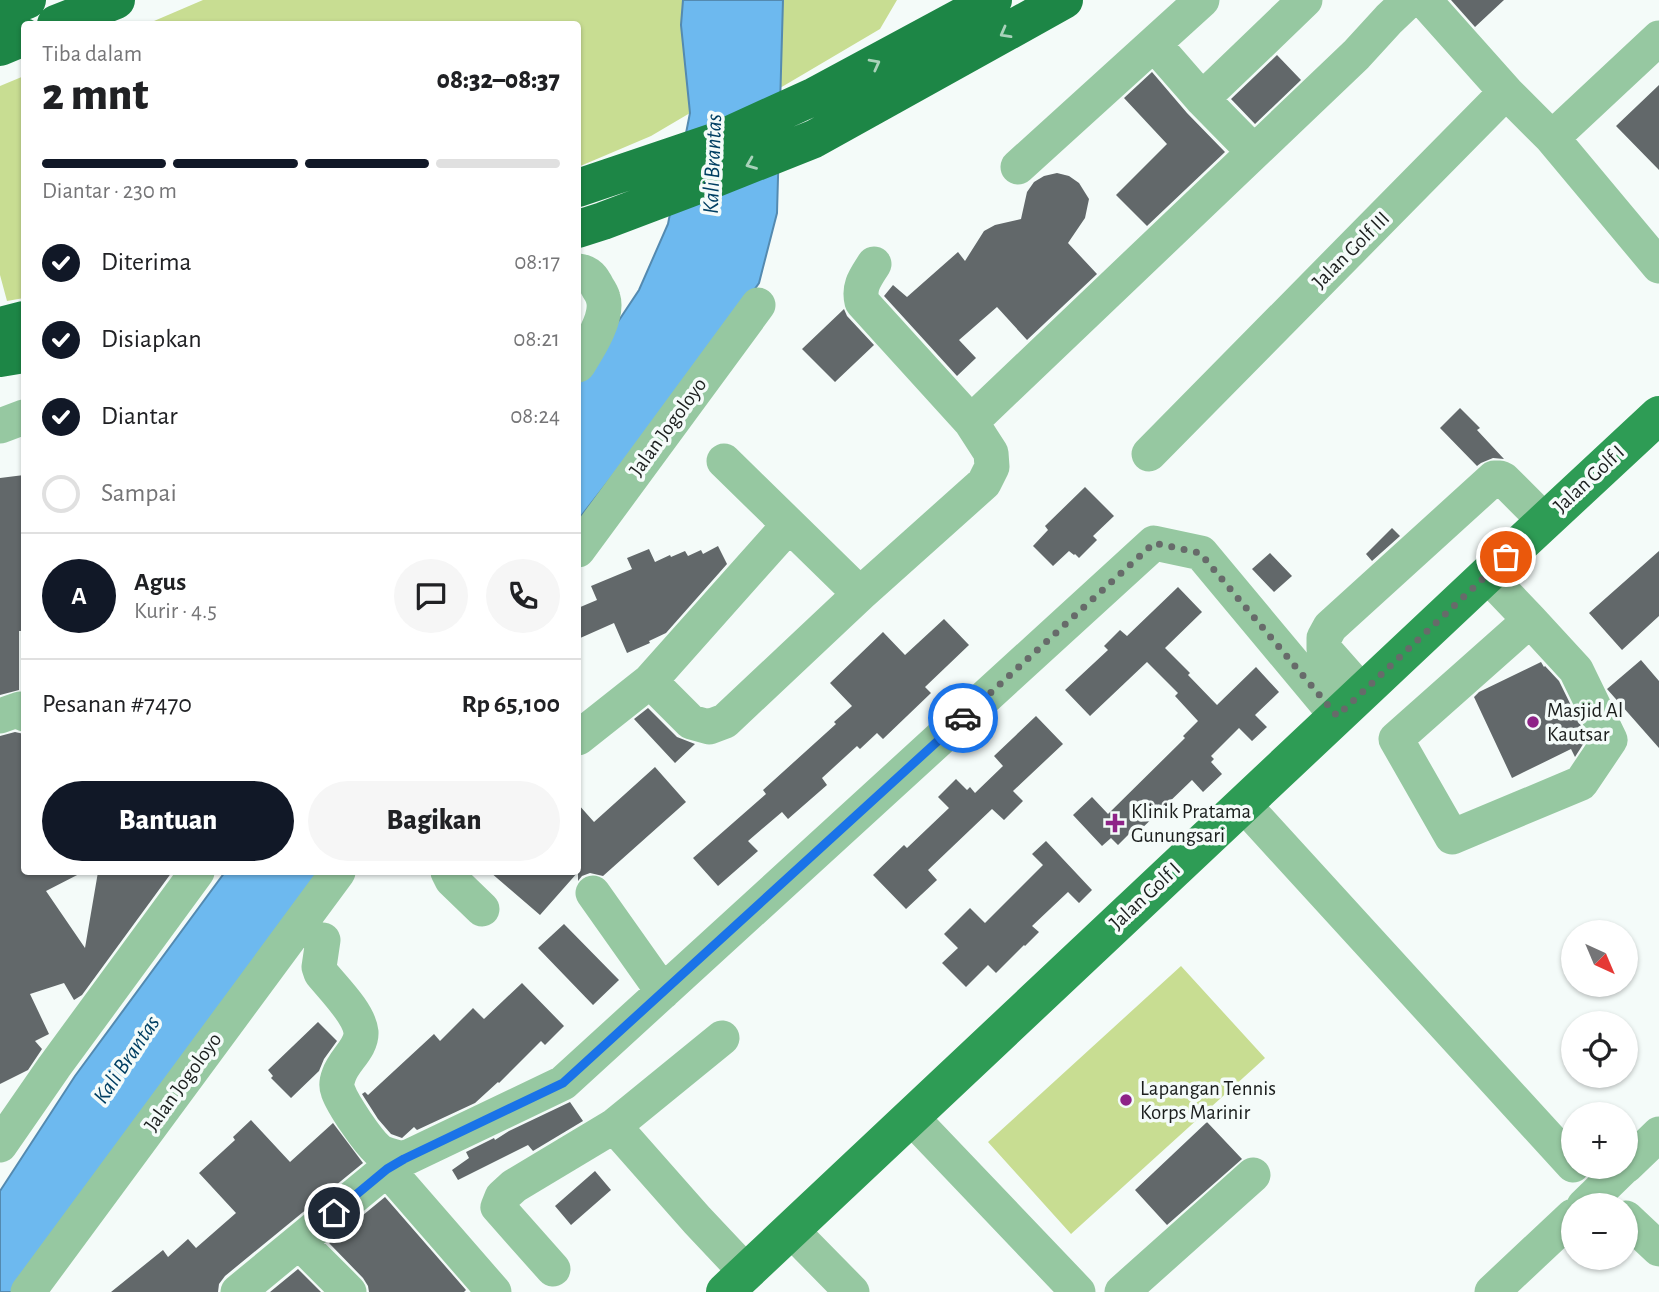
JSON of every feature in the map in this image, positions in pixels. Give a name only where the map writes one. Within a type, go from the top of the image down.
[{"type":"highway","points":[[0,10],[27,0]]},
{"type":"highway","points":[[64,21],[116,0]]},
{"type":"highway","points":[[581,187],[714,142],[815,96],[993,0]]},
{"type":"highway","points":[[590,225],[814,139],[1064,0]]},
{"type":"highway","points":[[0,47],[21,38]]},
{"type":"highway","points":[[0,326],[21,321]]},
{"type":"highway","points":[[0,358],[21,354]]},
{"type":"main road","name":"Jalan Golf I","points":[[735,1282],[1659,415]]},
{"type":"street","points":[[1018,167],[1202,0]]},
{"type":"street","points":[[1202,99],[1305,0]]},
{"type":"street","points":[[971,422],[1356,55],[1409,0]]},
{"type":"street","points":[[1424,0],[1506,92],[1552,138],[1659,267]]},
{"type":"street","points":[[1552,138],[1659,38]]},
{"type":"street","points":[[1154,44],[1202,99],[1254,152]]},
{"type":"street","name":"Jalan Golf III","points":[[1149,454],[1506,92]]},
{"type":"street","points":[[650,681],[691,722],[709,727],[725,721],[860,594],[984,483],[992,467],[991,453],[971,422],[862,302],[860,292],[863,282],[874,264]]},
{"type":"street","points":[[581,360],[591,345],[602,318],[604,300],[585,275]]},
{"type":"street","name":"Jalan Jogoloyo","points":[[581,539],[758,305]]},
{"type":"street","points":[[0,426],[21,418]]},
{"type":"street","points":[[724,460],[860,594]]},
{"type":"street","points":[[1350,704],[1330,627],[1494,478],[1504,480],[1545,521]]},
{"type":"street","points":[[581,736],[650,681],[789,525]]},
{"type":"street","points":[[239,1292],[395,1164],[563,1083],[1154,543],[1200,553],[1350,704]]},
{"type":"street","points":[[1487,575],[1530,620],[1576,670],[1611,740],[1581,783],[1452,837],[1396,739],[1530,620]]},
{"type":"street","points":[[1243,804],[1589,1187]]},
{"type":"street","points":[[0,1146],[54,1067],[195,875]]},
{"type":"street","name":"Jalan Jogoloyo","points":[[28,1292],[336,875]]},
{"type":"street","points":[[450,875],[482,909]]},
{"type":"street","points":[[593,893],[663,992]]},
{"type":"street","points":[[323,940],[319,967],[321,973],[351,1009],[361,1034],[358,1044],[340,1072],[338,1092],[359,1128],[380,1152],[395,1164],[494,1292]]},
{"type":"street","points":[[553,1269],[498,1207],[502,1197],[514,1186],[614,1126],[722,1038]]},
{"type":"street","points":[[911,1117],[1078,1292]]},
{"type":"street","points":[[614,1126],[697,1220],[735,1282]]},
{"type":"street","points":[[1638,1154],[1659,1134]]},
{"type":"street","points":[[1122,1292],[1253,1175]]},
{"type":"street","points":[[1492,1292],[1561,1227]]},
{"type":"street","points":[[1638,1229],[1659,1249]]},
{"type":"street","points":[[791,1230],[852,1292]]},
{"type":"street","points":[[299,1242],[349,1292]]},
{"type":"green space","points":[[203,0],[683,0],[681,25],[690,113],[651,136],[581,166],[581,21],[154,21]]},
{"type":"green space","points":[[783,0],[897,0],[880,29],[780,88]]},
{"type":"green space","points":[[21,77],[21,299],[7,301],[0,275],[0,86]]},
{"type":"green space","name":"Lapangan Tennis Korps Marinir","points":[[1181,966],[1265,1058],[1071,1234],[988,1142]]},
{"type":"water","name":"Kali Brantas","points":[[683,0],[783,0],[777,213],[759,283],[715,345],[581,516],[581,377],[639,290],[668,224],[690,113],[681,25]]},
{"type":"water","name":"Kali Brantas","points":[[223,875],[324,875],[16,1292],[0,1292],[0,1191],[75,1076]]},
{"type":"building","points":[[1451,0],[1504,0],[1475,27]]},
{"type":"building","points":[[1277,55],[1301,80],[1255,124],[1231,99]]},
{"type":"building","points":[[1152,72],[1225,152],[1147,226],[1116,195],[1167,144],[1124,98]]},
{"type":"building","points":[[1659,85],[1659,170],[1616,126]]},
{"type":"building","points":[[1057,173],[1069,176],[1079,183],[1089,199],[1085,218],[1068,243],[1097,274],[1027,340],[997,307],[959,340],[976,358],[957,376],[884,296],[893,285],[907,297],[958,252],[965,261],[984,231],[995,225],[1021,219],[1027,192],[1034,182]]},
{"type":"building","points":[[844,309],[847,316],[874,345],[835,382],[802,349]]},
{"type":"building","points":[[1460,408],[1504,459],[1493,458],[1477,466],[1440,428]]},
{"type":"building","points":[[21,475],[19,690],[0,695],[0,478]]},
{"type":"building","points":[[1085,487],[1114,516],[1093,536],[1097,540],[1079,558],[1069,551],[1053,566],[1033,546],[1048,530],[1045,526]]},
{"type":"building","points":[[1392,528],[1400,536],[1372,561],[1366,554]]},
{"type":"building","points":[[718,546],[727,564],[666,633],[627,653],[614,623],[581,638],[581,607],[597,600],[591,586],[632,569],[627,558],[649,549],[655,562],[685,551],[688,556],[701,550],[703,554]]},
{"type":"building","points":[[1659,551],[1659,616],[1622,650],[1589,613]]},
{"type":"building","points":[[1270,553],[1292,576],[1274,592],[1252,569]]},
{"type":"building","points":[[1178,587],[1202,612],[1165,648],[1190,673],[1188,675],[1217,705],[1256,667],[1279,692],[1255,715],[1267,727],[1252,741],[1239,728],[1211,756],[1214,759],[1211,762],[1222,774],[1203,792],[1192,780],[1136,834],[1133,830],[1118,845],[1111,838],[1102,846],[1073,815],[1092,797],[1108,814],[1185,738],[1183,736],[1198,721],[1175,696],[1178,693],[1147,662],[1090,716],[1065,690],[1108,650],[1104,646],[1120,630],[1127,636]]},
{"type":"building","points":[[944,619],[969,645],[925,687],[931,693],[883,739],[877,733],[860,749],[857,746],[822,778],[827,785],[788,819],[782,812],[748,841],[758,851],[718,886],[693,858],[766,794],[763,790],[836,724],[834,722],[852,706],[830,683],[883,632],[905,655]]},
{"type":"building","points":[[1641,660],[1659,681],[1659,748],[1607,689]]},
{"type":"building","name":"Masjid Al Kautsar","points":[[1541,662],[1559,681],[1587,738],[1575,757],[1571,749],[1512,778],[1474,697],[1479,692]]},
{"type":"building","points":[[648,708],[677,737],[695,744],[675,763],[634,719]]},
{"type":"building","points":[[1036,716],[1063,744],[1013,791],[1023,801],[1004,820],[992,809],[928,870],[937,880],[906,909],[873,875],[904,845],[907,848],[949,808],[938,797],[956,779],[967,790],[970,787],[975,793],[1003,766],[994,756]]},
{"type":"building","points":[[21,733],[21,875],[77,875],[46,891],[85,948],[97,875],[170,875],[82,995],[74,1000],[64,983],[30,994],[49,1034],[35,1041],[42,1049],[28,1070],[0,1084],[0,736]]},
{"type":"building","points":[[655,767],[686,802],[603,876],[590,873],[578,881],[578,875],[581,875],[581,807],[594,822]]},
{"type":"building","points":[[1046,841],[1092,890],[1079,903],[1068,892],[1032,926],[1039,932],[1025,946],[996,973],[988,965],[966,987],[942,963],[958,948],[944,934],[970,908],[985,923],[1043,865],[1032,854]]},
{"type":"building","points":[[493,875],[575,875],[540,915]]},
{"type":"building","points":[[564,924],[619,980],[593,1005],[538,948]]},
{"type":"building","points":[[522,983],[564,1026],[545,1045],[541,1041],[475,1103],[417,1130],[414,1127],[402,1138],[391,1134],[362,1094],[365,1092],[368,1095],[434,1034],[440,1041],[473,1008],[484,1019]]},
{"type":"building","points":[[318,1022],[337,1041],[319,1071],[291,1098],[271,1078],[273,1076],[268,1070]]},
{"type":"building","points":[[570,1102],[583,1121],[533,1151],[528,1145],[458,1180],[452,1170],[469,1158],[466,1152]]},
{"type":"building","points":[[251,1120],[290,1162],[333,1123],[363,1163],[225,1276],[219,1284],[218,1292],[111,1292],[163,1250],[168,1257],[188,1239],[196,1248],[236,1213],[199,1173],[235,1140],[233,1137]]},
{"type":"building","points":[[1207,1122],[1242,1159],[1167,1225],[1135,1190]]},
{"type":"building","points":[[595,1171],[611,1190],[571,1225],[555,1206]]},
{"type":"building","points":[[385,1197],[466,1290],[464,1292],[369,1292],[363,1278],[329,1243]]},
{"type":"building","points":[[298,1269],[321,1292],[270,1292]]},
{"type":"way so far","points":[[963,718],[1154,543],[1200,553],[1337,716],[1506,557]]},
{"type":"place","name":"Masjid Al Kautsar","points":[[1533,722]]},
{"type":"place","name":"Klinik Pratama Gunungsari","points":[[1115,823]]},
{"type":"place","name":"Lapangan Tennis Korps Marinir","points":[[1126,1100]]},
{"type":"route","points":[[334,1213],[387,1169],[404,1159],[563,1083],[963,718]]}]
